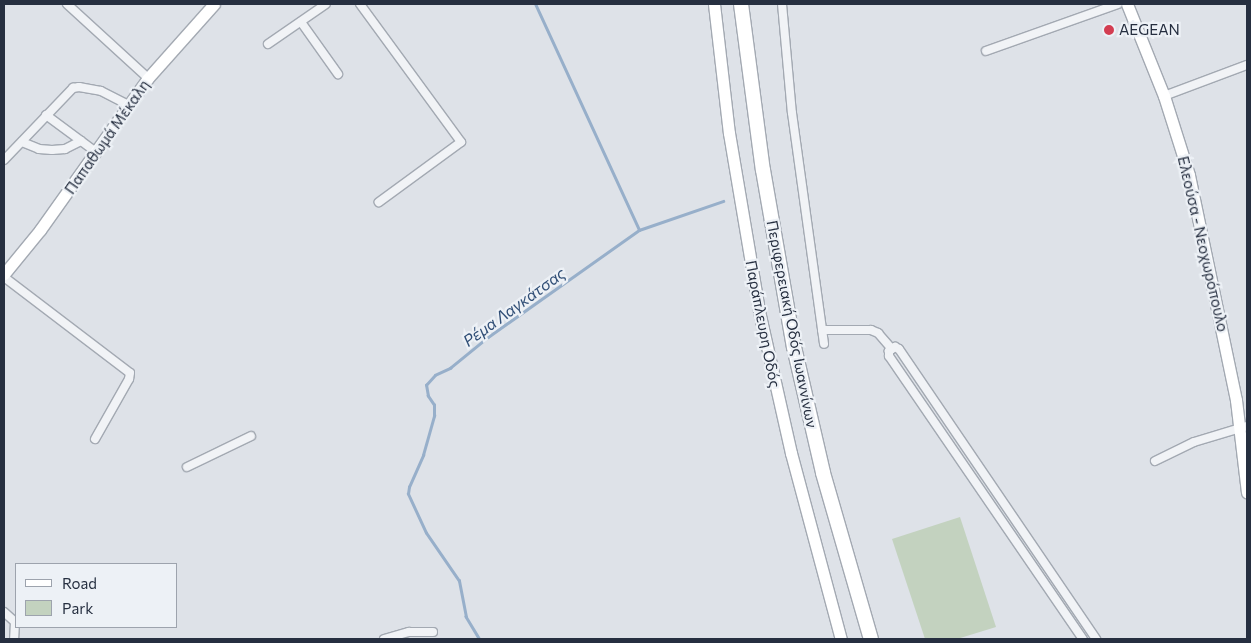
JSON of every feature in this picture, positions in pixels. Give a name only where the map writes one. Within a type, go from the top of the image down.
[{"type":"highway","name":"Περιφερειακή Οδός Ιωαννίνων","points":[[742,4],[763,170],[794,347],[828,492],[871,639]]},
{"type":"street","points":[[67,4],[148,78]]},
{"type":"street","name":"Παπαθωμά Μέκαλη","points":[[4,274],[40,230],[148,78],[214,4]]},
{"type":"street","points":[[268,44],[326,4]]},
{"type":"street","points":[[360,4],[461,142],[379,202]]},
{"type":"street","name":"Παράπλευρη Οδός","points":[[714,4],[729,133],[759,311],[790,453],[841,639]]},
{"type":"street","points":[[782,4],[792,113],[824,344]]},
{"type":"street","points":[[986,51],[1118,4]]},
{"type":"street","name":"Ελεούσα - Νεοχωρόπουλο","points":[[1127,4],[1164,96],[1183,154],[1198,212],[1244,426],[1247,492]]},
{"type":"street","points":[[301,22],[338,74]]},
{"type":"street","points":[[1164,96],[1247,65]]},
{"type":"street","points":[[4,160],[68,92],[79,87],[101,91],[129,105]]},
{"type":"street","points":[[46,115],[96,152]]},
{"type":"street","points":[[22,142],[39,149],[52,150],[65,149],[81,141]]},
{"type":"street","points":[[4,274],[130,373],[129,379],[95,439]]},
{"type":"street","points":[[822,330],[871,330],[878,333],[892,349]]},
{"type":"street","points":[[1083,639],[894,364],[888,353],[892,349],[899,349],[1096,639]]},
{"type":"street","points":[[1155,461],[1194,442],[1244,426]]},
{"type":"street","points":[[186,468],[252,436]]},
{"type":"street","points":[[4,612],[14,622],[14,639]]},
{"type":"street","points":[[384,639],[409,632],[433,632]]},
{"type":"green space","points":[[960,517],[996,627],[957,639],[925,639],[892,539]]},
{"type":"waterway","name":"Ρέμα Λαγκάτσας","points":[[479,639],[466,617],[459,581],[426,533],[408,494],[409,487],[423,455],[434,416],[434,405],[428,396],[426,385],[435,375],[450,368],[488,337],[639,230],[535,4]]},
{"type":"waterway","points":[[639,230],[723,201]]},
{"type":"place","name":"AEGEAN","points":[[1109,30]]}]
